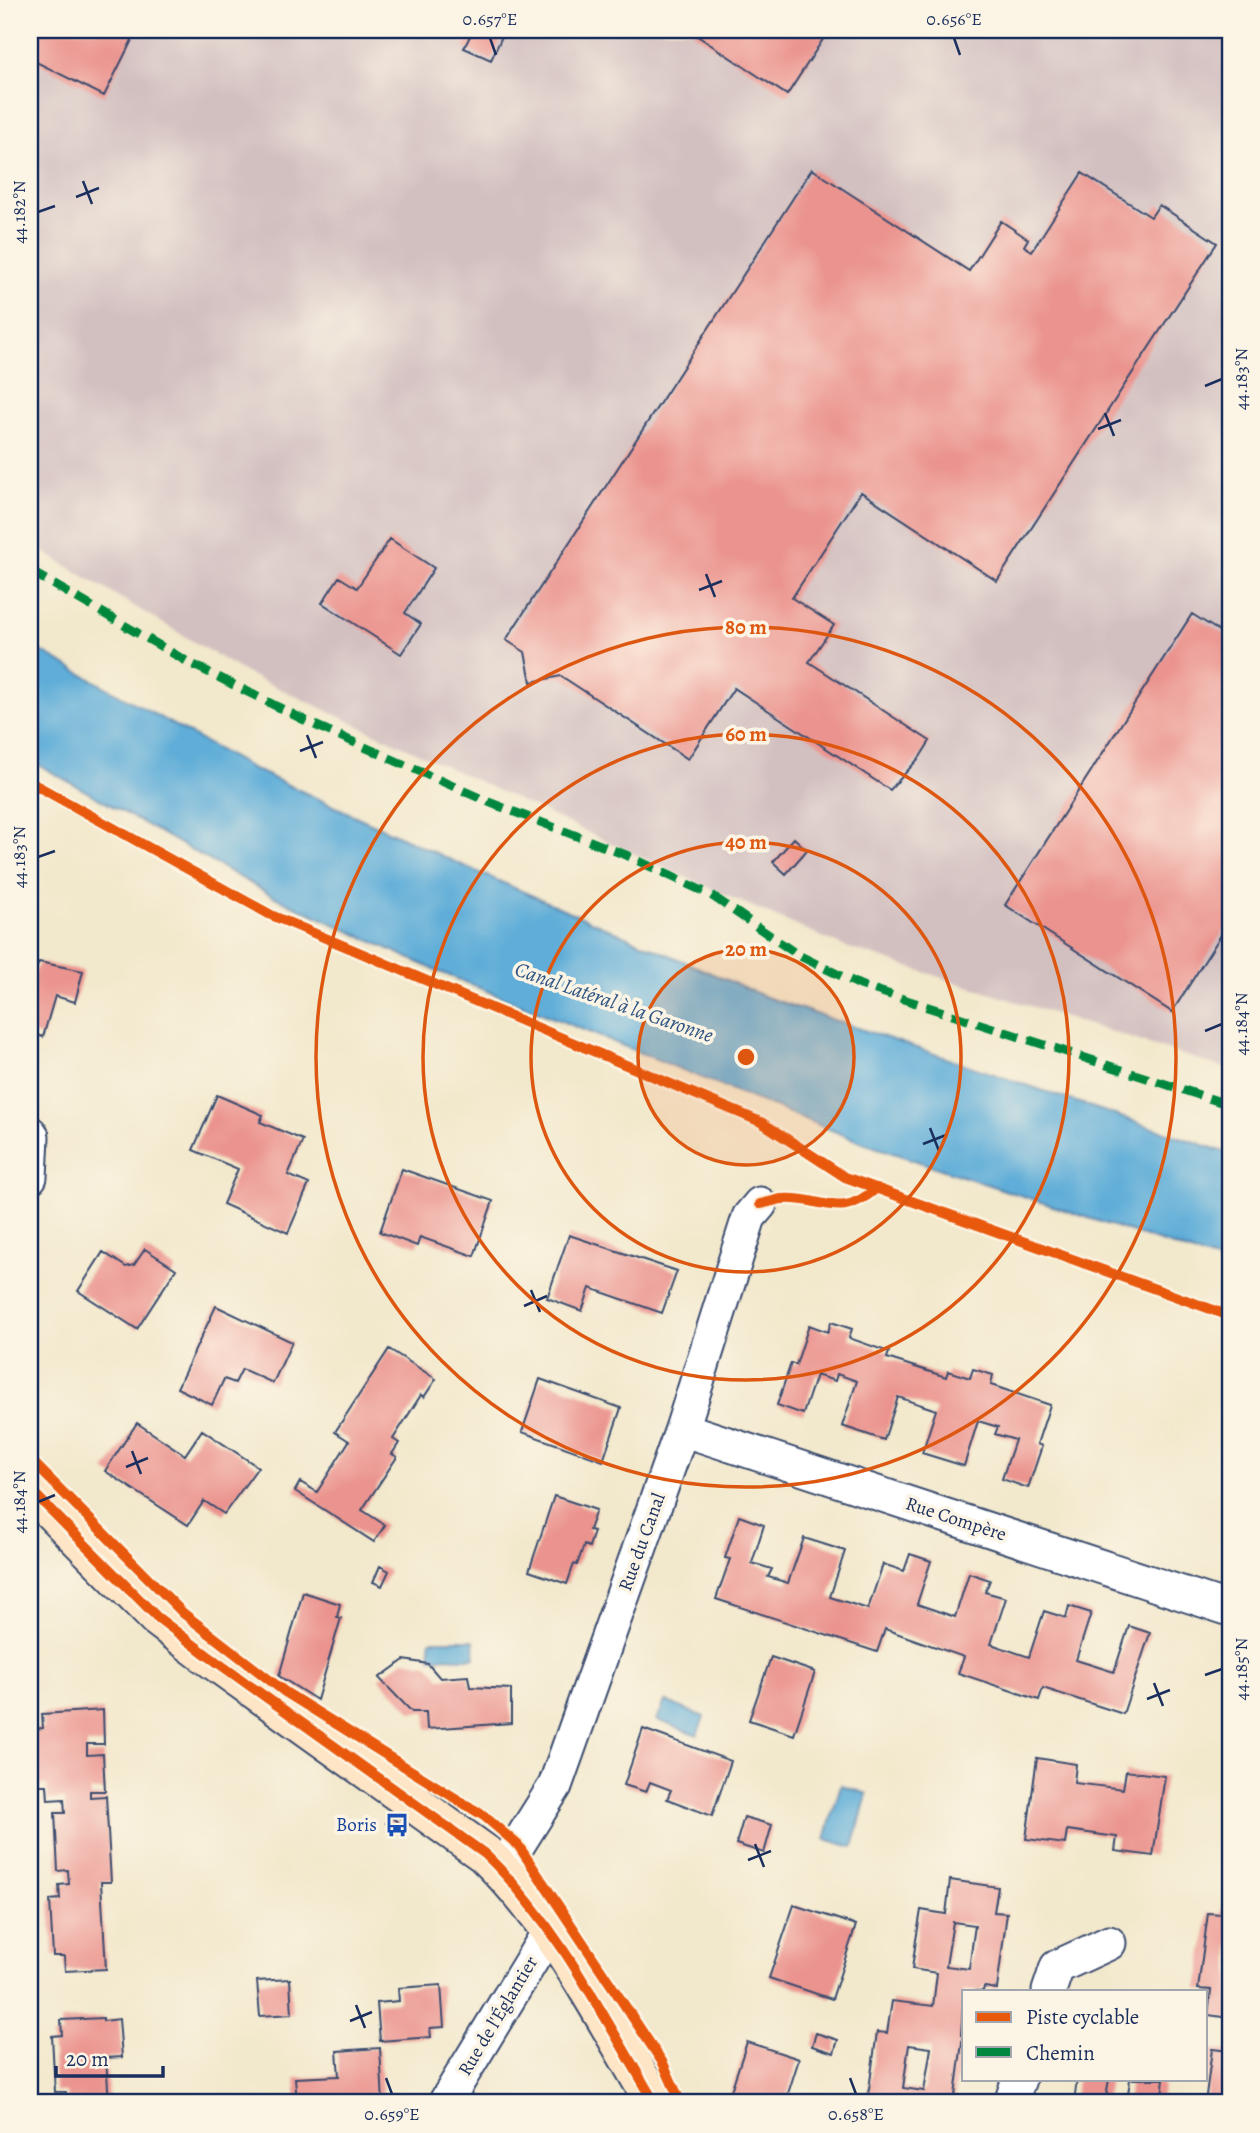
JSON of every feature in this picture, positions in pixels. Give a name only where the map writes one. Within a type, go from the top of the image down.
[{"type":"street","points":[[30,1133],[30,1177]]},
{"type":"street","name":"Rue du Canal","points":[[502,1870],[555,1786],[682,1429],[749,1217],[760,1205]]},
{"type":"street","name":"Rue Compère","points":[[682,1429],[1230,1609]]},
{"type":"street","points":[[30,1489],[157,1617],[485,1854],[502,1870],[550,1930],[655,2103]]},
{"type":"street","name":"Rue de l'Églantier","points":[[445,2103],[550,1930]]},
{"type":"street","points":[[1049,1990],[1057,1967],[1109,1942]]},
{"type":"street","points":[[1011,2103],[1019,2080]]},
{"type":"shaded area","points":[[30,30],[1230,30],[1230,1070],[843,946],[673,872],[246,673],[30,544]]},
{"type":"water","name":"Canal Latéral à la Garonne","points":[[30,645],[251,768],[464,866],[766,997],[1230,1154],[1230,1265],[866,1144],[435,970],[275,897],[30,760]]},
{"type":"water","points":[[430,1640],[474,1640],[475,1658],[431,1657]]},
{"type":"water","points":[[665,1701],[704,1717],[697,1735],[657,1720]]},
{"type":"water","points":[[841,1785],[867,1794],[853,1847],[825,1839]]},
{"type":"building","points":[[30,30],[137,30],[104,96],[30,59]]},
{"type":"building","points":[[473,30],[505,30],[491,60],[464,48]]},
{"type":"building","points":[[696,30],[829,30],[787,95],[693,33]]},
{"type":"building","points":[[812,169],[969,271],[1001,221],[1028,239],[1024,246],[1032,251],[1082,173],[1151,217],[1159,205],[1217,243],[997,581],[861,492],[792,598],[834,625],[809,662],[930,741],[920,757],[890,790],[734,688],[688,759],[561,676],[531,682],[525,652],[506,640]]},
{"type":"building","points":[[390,539],[434,568],[405,613],[421,624],[401,654],[322,603],[339,577],[357,588]]},
{"type":"building","points":[[1192,614],[1230,638],[1230,921],[1172,1012],[1005,905]]},
{"type":"building","points":[[794,838],[807,850],[786,874],[773,862]]},
{"type":"building","points":[[39,962],[83,971],[75,1002],[55,996],[43,1037],[30,1033],[30,984]]},
{"type":"building","points":[[217,1095],[263,1115],[260,1122],[303,1140],[288,1175],[309,1184],[288,1233],[223,1204],[238,1169],[193,1150]]},
{"type":"building","points":[[402,1169],[493,1201],[474,1256],[420,1237],[417,1246],[380,1232]]},
{"type":"building","points":[[569,1235],[677,1271],[662,1313],[590,1288],[582,1311],[547,1298]]},
{"type":"building","points":[[145,1249],[176,1269],[137,1329],[78,1291],[103,1252],[126,1267],[134,1265]]},
{"type":"building","points":[[216,1306],[292,1342],[273,1383],[242,1369],[235,1383],[224,1379],[212,1405],[177,1388]]},
{"type":"building","points":[[831,1322],[852,1329],[849,1338],[889,1352],[887,1358],[946,1377],[948,1371],[970,1378],[973,1369],[993,1375],[991,1385],[1050,1405],[1037,1444],[1042,1446],[1028,1488],[1002,1479],[1015,1440],[995,1434],[998,1427],[978,1421],[964,1466],[922,1453],[936,1410],[898,1397],[884,1440],[842,1426],[857,1381],[837,1374],[835,1381],[816,1375],[803,1414],[777,1405],[791,1363],[796,1365],[809,1325],[828,1332]]},
{"type":"building","points":[[389,1349],[436,1379],[424,1397],[421,1395],[393,1439],[399,1443],[392,1454],[397,1457],[362,1510],[385,1525],[374,1542],[295,1491],[300,1482],[317,1492],[349,1441],[335,1432]]},
{"type":"building","points":[[540,1379],[621,1408],[603,1461],[522,1432]]},
{"type":"building","points":[[137,1423],[185,1455],[202,1430],[258,1467],[224,1514],[204,1501],[188,1525],[105,1471]]},
{"type":"building","points":[[554,1496],[596,1510],[589,1530],[594,1531],[589,1547],[584,1545],[567,1584],[529,1571]]},
{"type":"building","points":[[739,1516],[764,1525],[752,1563],[772,1569],[768,1577],[788,1583],[804,1538],[845,1551],[830,1597],[868,1609],[883,1564],[904,1571],[910,1554],[931,1561],[917,1604],[955,1617],[969,1573],[990,1580],[985,1592],[1006,1598],[991,1644],[1029,1657],[1044,1611],[1066,1618],[1069,1606],[1091,1613],[1076,1660],[1114,1672],[1129,1626],[1150,1633],[1123,1714],[1043,1688],[1039,1700],[958,1673],[964,1657],[885,1629],[877,1652],[716,1599],[730,1559],[725,1558]]},
{"type":"building","points":[[380,1566],[389,1571],[382,1586],[373,1582]]},
{"type":"building","points":[[303,1592],[340,1604],[337,1617],[341,1618],[317,1700],[279,1676]]},
{"type":"building","points":[[771,1657],[815,1672],[794,1735],[749,1720]]},
{"type":"building","points":[[404,1660],[428,1664],[440,1678],[468,1676],[470,1687],[511,1689],[511,1723],[427,1729],[426,1712],[412,1712],[379,1678]]},
{"type":"building","points":[[103,1710],[104,1744],[87,1744],[87,1755],[103,1754],[105,1791],[90,1791],[90,1797],[106,1796],[111,1882],[101,1882],[106,1969],[65,1971],[64,1956],[53,1956],[50,1900],[60,1899],[59,1885],[69,1884],[68,1870],[58,1871],[55,1813],[65,1813],[64,1799],[48,1800],[47,1785],[36,1785],[33,1729],[43,1728],[42,1714]]},
{"type":"building","points":[[643,1729],[731,1761],[712,1816],[667,1799],[671,1790],[650,1782],[646,1792],[624,1785]]},
{"type":"building","points":[[1037,1758],[1076,1764],[1074,1783],[1123,1789],[1126,1771],[1165,1776],[1153,1856],[1115,1851],[1117,1837],[1067,1830],[1065,1844],[1026,1839]]},
{"type":"building","points":[[391,1817],[406,1828],[401,1834],[386,1823]]},
{"type":"building","points":[[744,1817],[772,1825],[764,1853],[736,1844]]},
{"type":"building","points":[[950,1880],[998,1887],[994,1912],[1007,1913],[997,1989],[984,1987],[983,1990],[962,1990],[962,2043],[954,2103],[867,2103],[877,2032],[887,2033],[892,2001],[933,2006],[937,1973],[912,1969],[921,1910],[946,1914]],"holes":[[[953,1922],[975,1925],[969,1969],[946,1966]],[[909,2045],[931,2048],[924,2091],[903,2088]]]},
{"type":"building","points":[[1225,1889],[1230,1890],[1230,2018],[1208,2015],[1211,1990],[1198,1989],[1208,1913],[1221,1914]]},
{"type":"building","points":[[794,1905],[856,1925],[832,1999],[769,1978]]},
{"type":"building","points":[[290,1979],[292,2014],[260,2016],[257,1981]]},
{"type":"building","points":[[441,1985],[444,2027],[430,2028],[431,2037],[380,2041],[377,2003],[399,2001],[398,1988]]},
{"type":"building","points":[[103,2018],[103,2021],[119,2019],[122,2057],[106,2058],[109,2103],[67,2103],[66,2092],[55,2092],[52,2036],[62,2035],[61,2020]]},
{"type":"building","points":[[816,2033],[838,2040],[834,2053],[812,2046]]},
{"type":"building","points":[[747,2042],[799,2059],[785,2103],[727,2103]]},
{"type":"building","points":[[380,2048],[383,2103],[297,2103],[295,2078],[339,2076],[337,2051]]},
{"type":"building","points":[[1212,2049],[1230,2051],[1230,2103],[1205,2103]]},
{"type":"building","points":[[1077,2080],[1109,2080],[1105,2103],[1074,2103]]},
{"type":"building","points":[[1130,2080],[1164,2080],[1161,2103],[1127,2103]]},
{"type":"building","points":[[276,2099],[276,2103],[245,2103],[245,2101]]},
{"type":"marked path","points":[[30,571],[188,662],[308,722],[491,803],[626,855],[711,895],[798,955],[860,985],[1230,1105]]},
{"type":"cycle path","points":[[30,782],[271,915],[761,1122],[845,1177],[1230,1316]]},
{"type":"cycle path","points":[[760,1204],[796,1199],[840,1206],[851,1204],[877,1188]]},
{"type":"cycle path","points":[[30,1459],[183,1613],[285,1692],[484,1816],[518,1845],[663,2063],[681,2103]]},
{"type":"cycle path","points":[[30,1489],[157,1617],[485,1854],[511,1881],[557,1941],[655,2103]]},
{"type":"place","name":"Boris","points":[[397,1825]]}]
